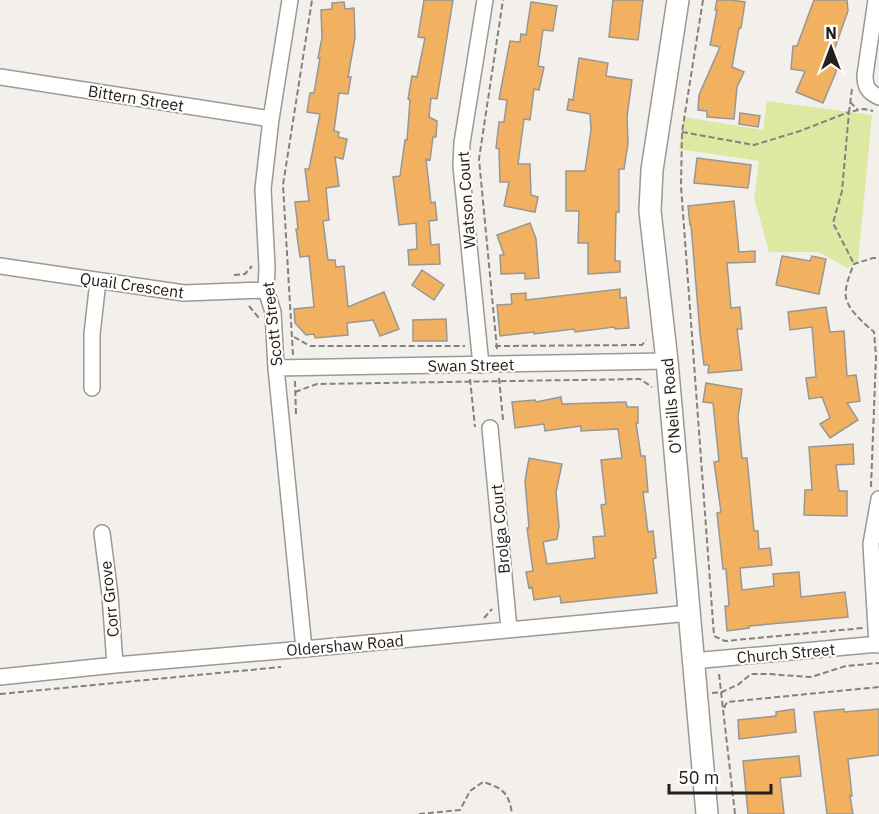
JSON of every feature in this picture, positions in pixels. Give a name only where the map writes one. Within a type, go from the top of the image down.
[{"type":"street","name":"Scott Street","points":[[290,0],[263,189],[266,290],[273,312],[276,368],[304,649]]},
{"type":"street","name":"Watson Court","points":[[481,365],[461,166],[462,143],[485,0]]},
{"type":"street","name":"O'Neills Road","points":[[678,0],[652,170],[650,211],[667,361],[707,814]]},
{"type":"street","points":[[876,0],[865,84],[870,93],[879,97]]},
{"type":"street","name":"Bittern Street","points":[[0,76],[272,119]]},
{"type":"street","name":"Quail Crescent","points":[[0,266],[184,293],[266,290]]},
{"type":"street","points":[[92,388],[92,334],[98,281]]},
{"type":"street","name":"Swan Street","points":[[276,368],[667,361]]},
{"type":"street","name":"Brolga Court","points":[[497,428],[509,629]]},
{"type":"street","points":[[874,495],[871,544],[878,645]]},
{"type":"street","name":"Corr Grove","points":[[102,534],[110,595],[115,665]]},
{"type":"street","name":"Oldershaw Road","points":[[0,678],[115,665],[690,613]]},
{"type":"street","name":"Church Street","points":[[693,661],[878,645]]},
{"type":"path","points":[[297,425],[283,185],[312,0]]},
{"type":"path","points":[[497,428],[500,381],[479,159],[502,0]]},
{"type":"path","points":[[703,0],[682,132],[682,197],[714,636],[725,641],[876,627]]},
{"type":"path","points":[[850,102],[858,110]]},
{"type":"path","points":[[682,132],[754,145],[800,131],[849,112],[842,191],[833,223],[854,264],[848,279],[845,297],[856,316],[873,332],[876,356],[872,480],[874,495]]},
{"type":"path","points":[[854,264],[879,258]]},
{"type":"path","points":[[235,275],[245,274],[253,266]]},
{"type":"path","points":[[248,304],[258,316],[259,327]]},
{"type":"path","points":[[295,392],[317,384],[500,381],[640,380],[653,388]]},
{"type":"path","points":[[717,659],[735,814]]},
{"type":"path","points":[[696,695],[722,692],[739,684],[751,674],[811,676],[846,666],[879,663]]},
{"type":"path","points":[[724,708],[727,702],[879,687]]},
{"type":"path","points":[[419,814],[460,810],[470,791],[483,782],[501,788],[511,803],[512,814]]},
{"type":"green space","points":[[767,101],[872,115],[858,262],[847,268],[819,252],[769,252],[754,198],[759,161],[679,149],[684,117],[763,130]]},
{"type":"building","points":[[424,0],[453,0],[437,99],[431,98],[429,117],[437,121],[436,137],[433,137],[430,160],[426,159],[431,203],[435,202],[437,220],[429,221],[431,245],[439,244],[440,264],[409,265],[408,250],[417,249],[416,223],[399,225],[393,177],[400,176],[405,140],[407,140],[410,100],[408,99],[412,76],[417,77],[425,38],[418,37]]},
{"type":"building","points":[[613,0],[643,0],[638,40],[609,37]]},
{"type":"building","points":[[717,0],[745,2],[732,67],[744,72],[737,87],[734,119],[707,117],[707,111],[698,110],[699,95],[720,47],[710,45]]},
{"type":"building","points":[[814,0],[847,0],[848,11],[832,56],[838,57],[836,72],[823,103],[796,92],[805,71],[791,69],[793,46],[797,46]]},
{"type":"building","points":[[344,2],[345,9],[354,8],[355,38],[348,77],[351,77],[348,94],[339,93],[334,131],[339,132],[338,137],[347,139],[343,159],[335,157],[339,186],[326,188],[329,220],[323,221],[328,260],[335,260],[336,267],[344,266],[348,307],[384,292],[399,329],[380,336],[373,320],[347,323],[348,335],[315,338],[314,334],[306,335],[295,323],[294,309],[314,307],[309,256],[300,257],[295,202],[309,201],[305,169],[309,169],[320,114],[307,112],[310,93],[314,93],[320,58],[318,58],[322,38],[321,10],[332,9],[332,3]]},
{"type":"building","points":[[531,2],[557,6],[553,31],[543,30],[538,66],[544,67],[539,90],[534,89],[530,120],[524,119],[518,164],[530,164],[531,195],[538,197],[535,212],[504,206],[509,182],[500,182],[499,149],[496,148],[499,122],[504,122],[507,100],[499,99],[510,41],[520,42],[521,34],[526,35]]},
{"type":"building","points":[[579,58],[608,63],[606,76],[632,80],[627,117],[628,143],[624,169],[619,169],[619,212],[616,212],[615,261],[620,261],[620,272],[588,274],[588,243],[578,243],[579,211],[566,211],[566,171],[585,171],[591,130],[590,114],[567,110],[569,99],[573,100]]},
{"type":"building","points":[[740,113],[760,116],[758,127],[739,124]]},
{"type":"building","points":[[697,158],[751,165],[748,188],[694,183]]},
{"type":"building","points":[[734,201],[739,252],[755,251],[755,262],[727,263],[731,308],[740,307],[742,329],[737,329],[742,370],[708,373],[709,365],[704,365],[700,333],[688,206]]},
{"type":"building","points":[[530,223],[536,239],[539,278],[525,279],[525,273],[501,274],[500,255],[504,255],[497,235]]},
{"type":"building","points":[[782,256],[810,261],[812,256],[826,259],[819,294],[776,285]]},
{"type":"building","points":[[422,270],[444,285],[434,300],[412,285]]},
{"type":"building","points":[[620,289],[620,298],[626,297],[629,328],[615,329],[614,327],[575,332],[574,329],[500,336],[497,305],[512,304],[511,294],[526,293],[526,300]]},
{"type":"building","points":[[826,307],[830,332],[844,331],[847,376],[856,375],[860,401],[847,403],[858,420],[830,438],[820,424],[830,418],[822,397],[809,399],[806,378],[816,377],[812,327],[790,330],[788,312]]},
{"type":"building","points":[[446,319],[447,341],[413,341],[413,320]]},
{"type":"building","points":[[706,383],[742,389],[738,417],[742,458],[747,458],[754,531],[758,531],[759,549],[770,548],[772,565],[740,568],[742,590],[774,586],[773,574],[799,572],[801,597],[845,592],[848,617],[749,626],[749,628],[727,631],[725,606],[729,606],[717,513],[721,512],[714,462],[719,461],[713,403],[703,402]]},
{"type":"building","points":[[561,397],[562,404],[626,402],[627,407],[638,407],[638,423],[636,423],[641,456],[645,456],[648,492],[643,492],[648,532],[653,531],[656,558],[653,559],[657,593],[561,603],[560,596],[534,600],[526,572],[533,571],[527,528],[529,528],[525,481],[529,458],[562,464],[556,492],[559,526],[557,539],[543,542],[547,564],[595,558],[593,537],[605,536],[601,505],[606,504],[601,460],[622,458],[618,429],[581,431],[581,426],[545,431],[544,424],[515,428],[512,402],[535,400],[536,402]]},
{"type":"building","points":[[853,444],[854,464],[836,465],[839,491],[847,491],[847,516],[804,515],[805,490],[812,490],[809,447]]},
{"type":"building","points":[[794,709],[796,732],[739,739],[738,720],[776,716],[776,712]]},
{"type":"building","points":[[844,709],[844,712],[879,709],[879,755],[848,759],[853,814],[827,814],[814,712]]},
{"type":"building","points":[[799,756],[801,776],[780,778],[784,814],[748,814],[743,761]]}]
